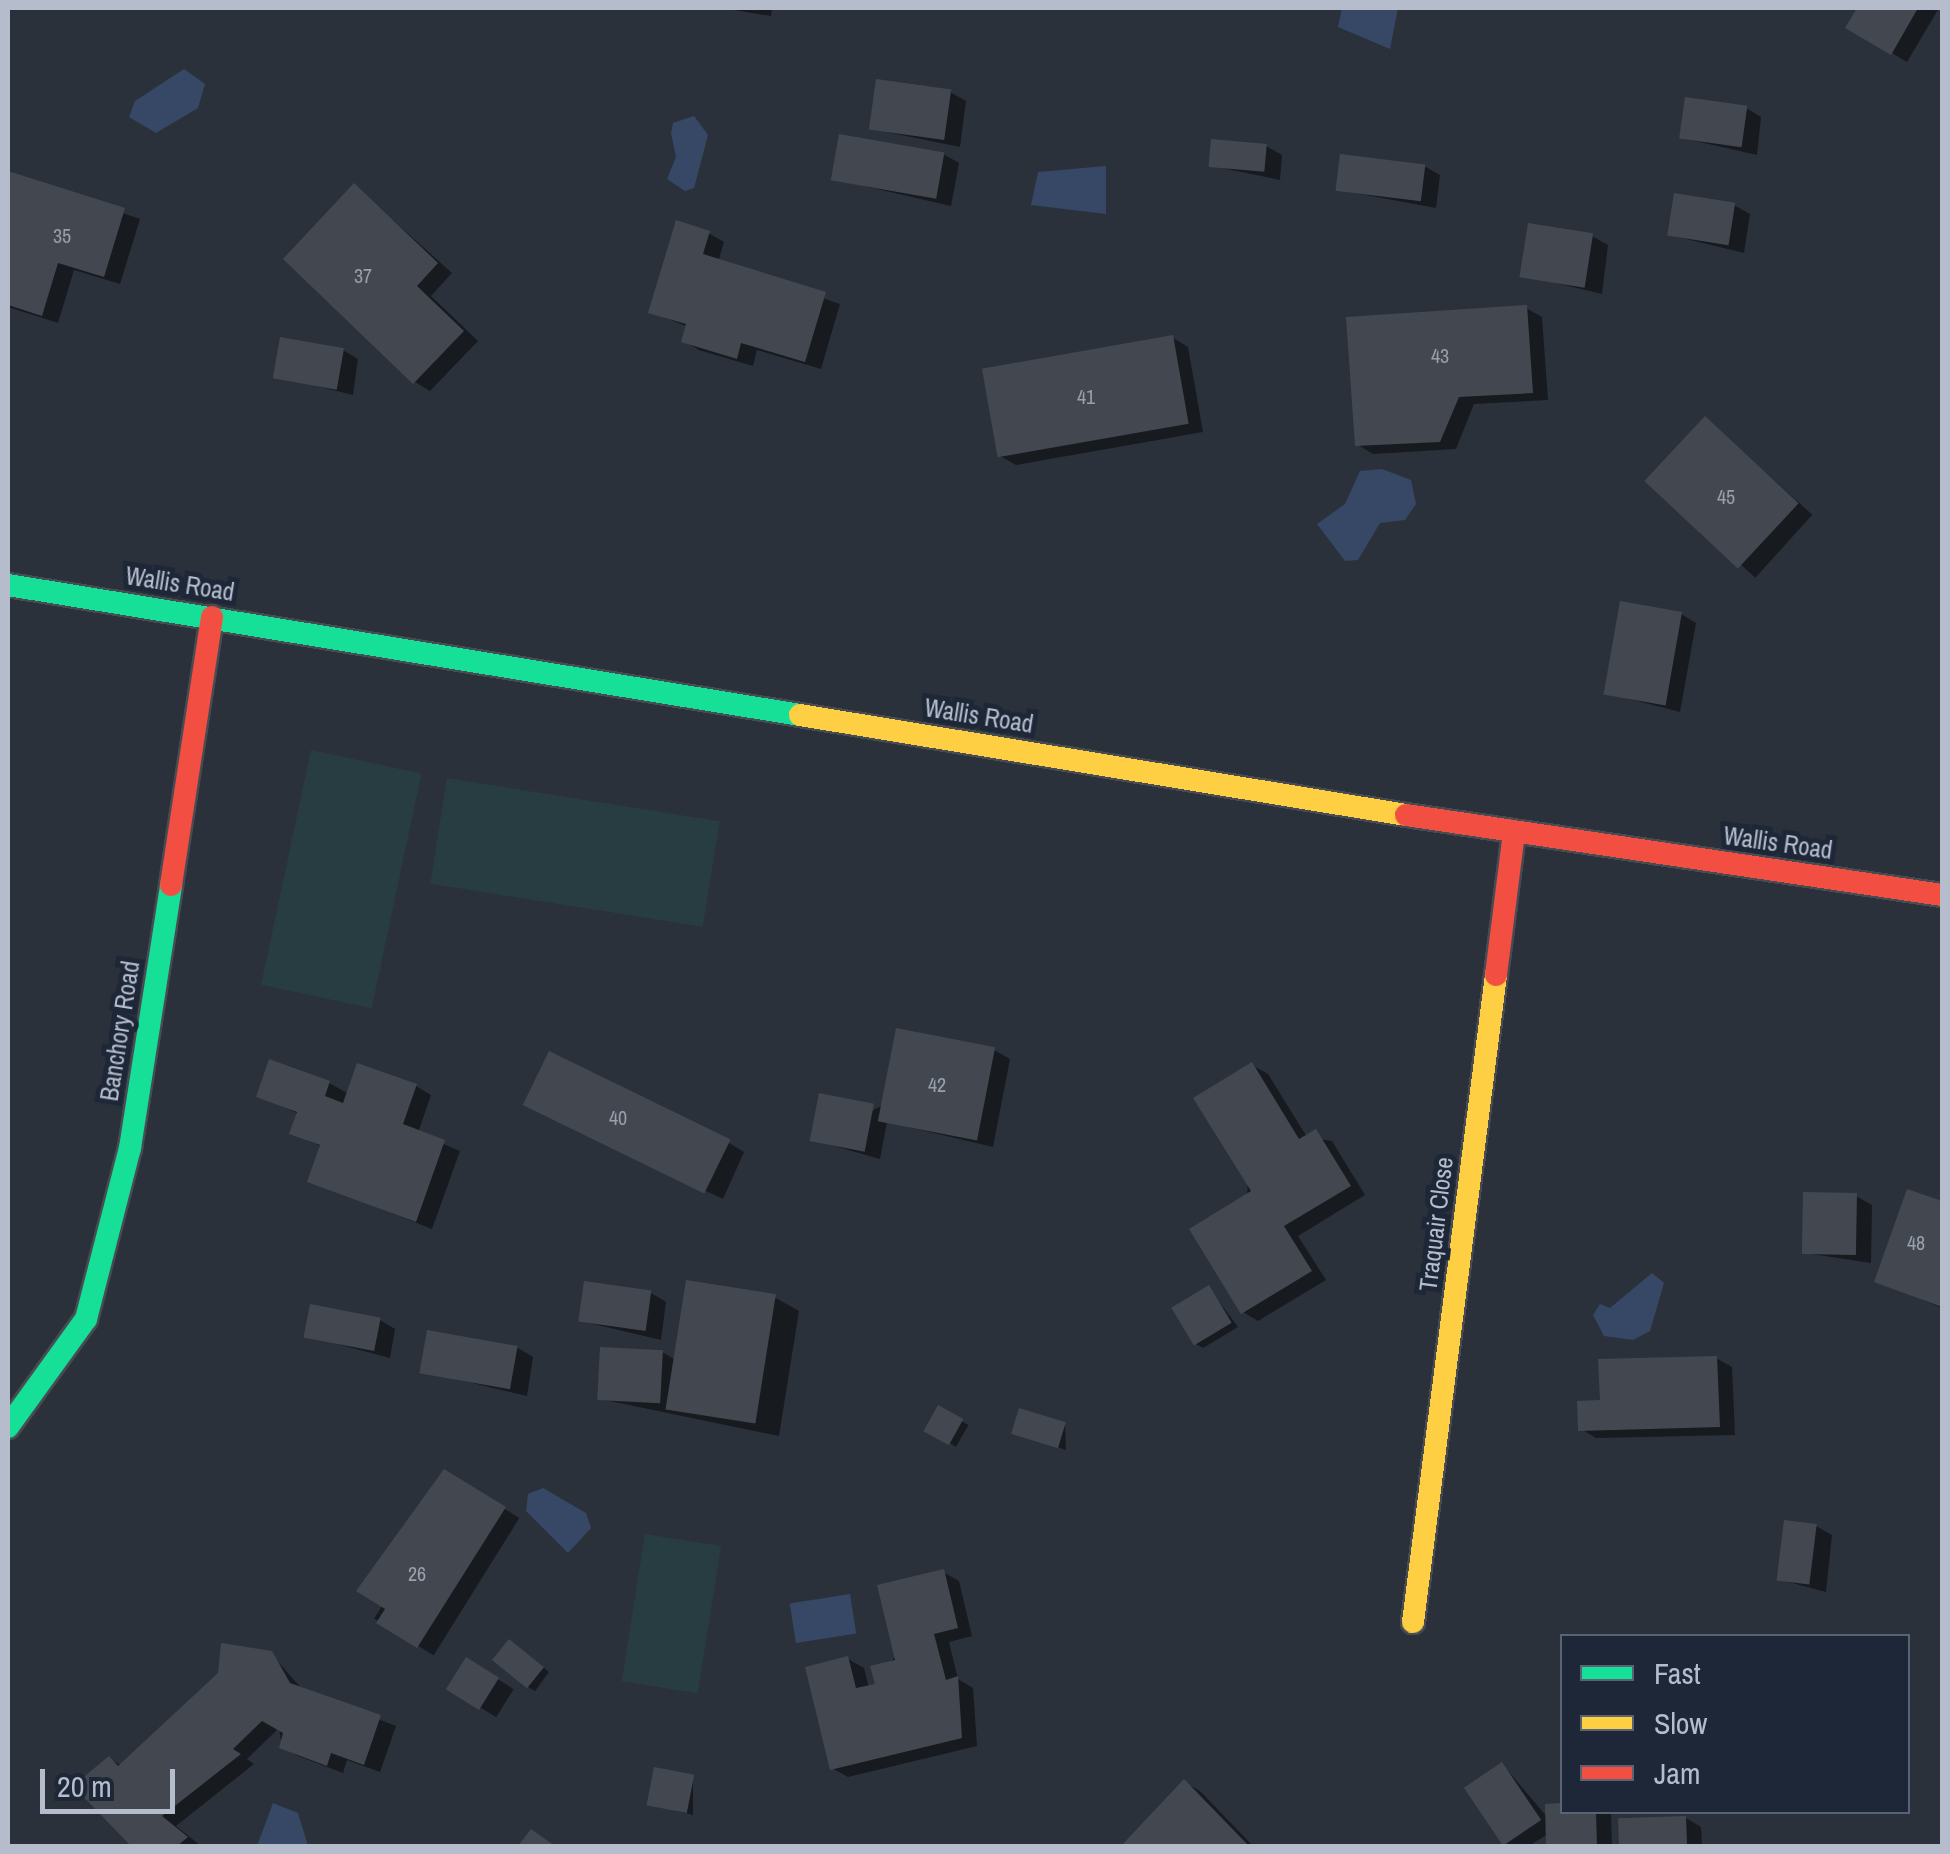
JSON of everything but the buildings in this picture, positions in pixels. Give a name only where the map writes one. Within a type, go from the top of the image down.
[{"type":"street","name":"Wallis Road","points":[[8,586],[1514,834],[1942,895]]},
{"type":"street","name":"Banchory Road","points":[[8,1428],[86,1319],[120,1186],[212,617]]},
{"type":"street","name":"Traquair Close","points":[[1413,1622],[1514,834]]},
{"type":"green space","points":[[311,750],[422,773],[372,1008],[261,985]]},
{"type":"green space","points":[[447,778],[720,821],[703,927],[430,884]]},
{"type":"green space","points":[[645,1534],[721,1546],[698,1693],[622,1681]]},
{"type":"water","points":[[1342,8],[1398,8],[1390,49],[1338,27]]},
{"type":"water","points":[[184,69],[205,84],[198,108],[156,133],[129,117],[135,101]]},
{"type":"water","points":[[694,116],[708,135],[694,188],[685,191],[667,179],[676,157],[671,133],[673,123]]},
{"type":"water","points":[[1106,166],[1106,214],[1031,205],[1038,172]]},
{"type":"water","points":[[1382,469],[1411,480],[1416,504],[1405,520],[1380,523],[1358,560],[1345,561],[1317,524],[1345,504],[1360,471]]},
{"type":"water","points":[[1652,1273],[1664,1283],[1650,1331],[1633,1340],[1604,1336],[1593,1315],[1600,1304],[1610,1308]]},
{"type":"water","points":[[543,1488],[586,1513],[591,1528],[568,1553],[526,1511],[528,1494]]},
{"type":"water","points":[[850,1594],[856,1634],[796,1643],[790,1604]]},
{"type":"water","points":[[273,1803],[298,1813],[308,1846],[257,1846]]},
{"type":"traffic: fast","points":[[8,585],[800,715]]},
{"type":"traffic: fast","points":[[8,1427],[86,1319],[130,1148],[171,885]]},
{"type":"traffic: slow","points":[[800,715],[1406,815]]},
{"type":"traffic: slow","points":[[1413,1622],[1496,975]]},
{"type":"traffic: jam","points":[[171,885],[212,617]]},
{"type":"traffic: jam","points":[[1406,815],[1942,895]]},
{"type":"traffic: jam","points":[[1496,975],[1514,833]]}]
